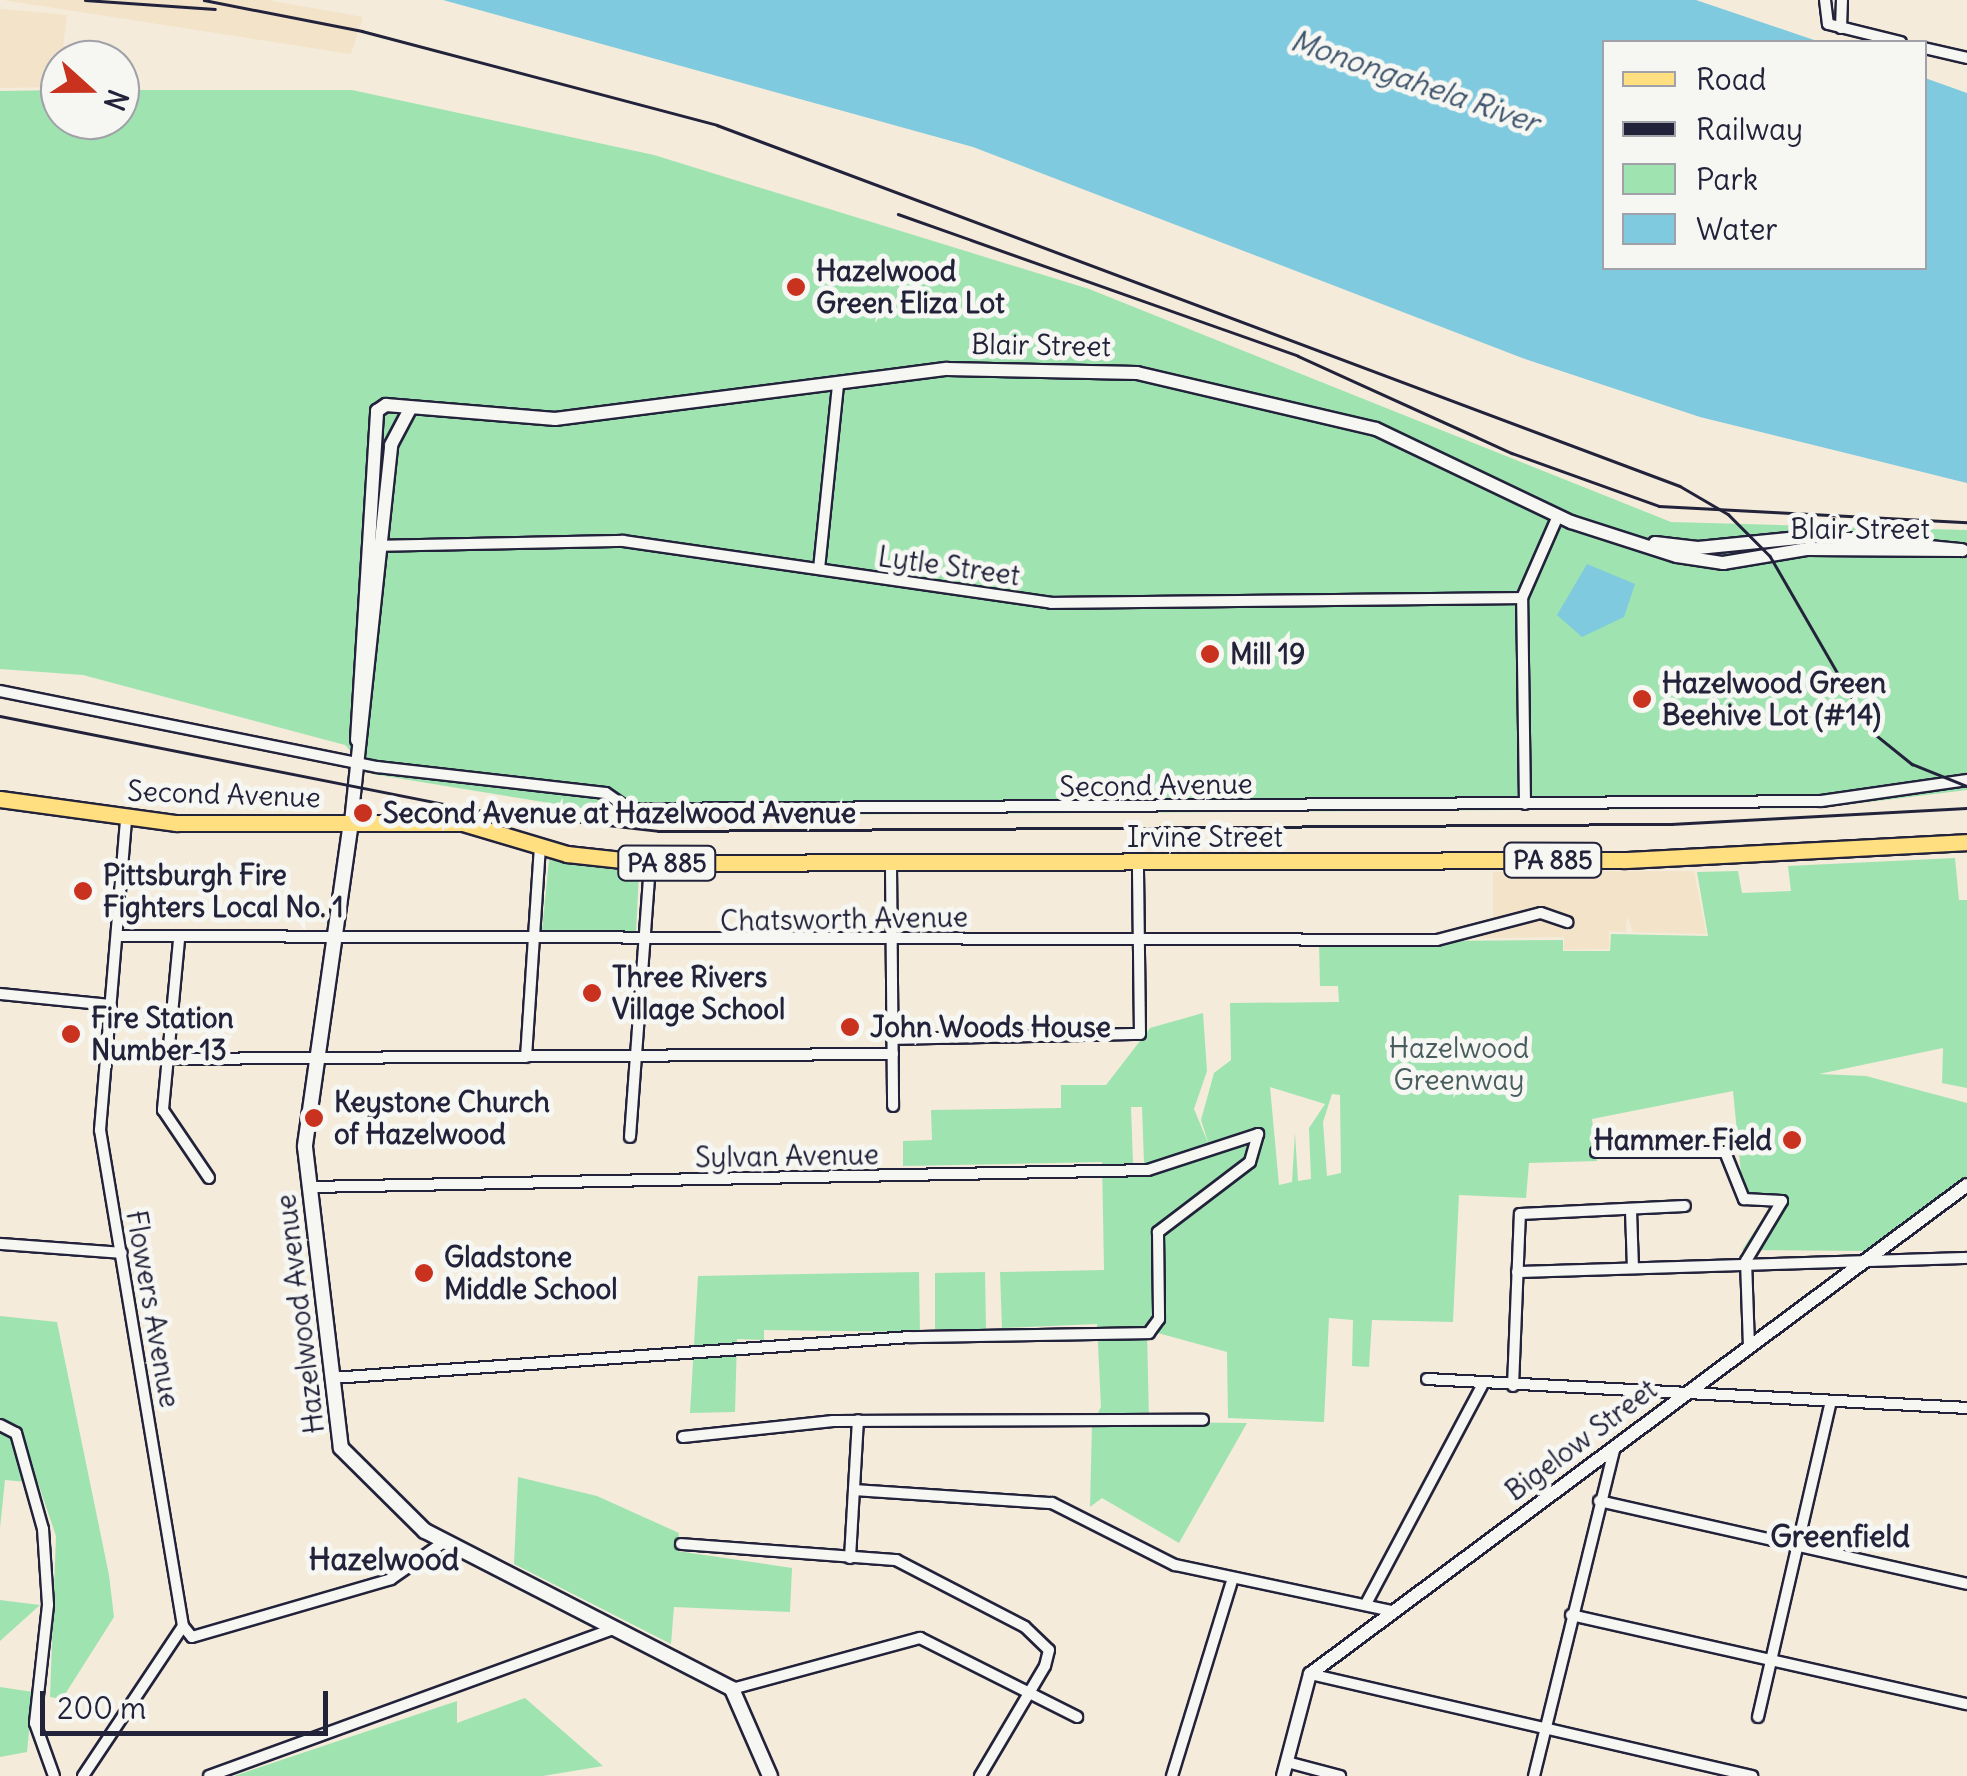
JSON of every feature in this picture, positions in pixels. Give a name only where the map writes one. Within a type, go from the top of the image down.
[{"type":"main road","name":"Second Avenue","points":[[0,799],[126,818],[448,822]]},
{"type":"main road","name":"Hazelwood Avenue","points":[[351,822],[305,1147],[341,1448],[444,1542],[732,1689]]},
{"type":"main road","name":"Irvine Street","points":[[448,822],[540,848],[650,863],[891,866],[1625,860],[1967,842]]},
{"type":"main road","points":[[732,1689],[770,1776]]},
{"type":"street","points":[[1826,0],[1822,19],[1841,28],[1892,40]]},
{"type":"street","points":[[1841,28],[1842,0]]},
{"type":"street","points":[[1927,49],[1967,58]]},
{"type":"street","name":"Blair Street","points":[[378,414],[386,405],[404,413],[613,416],[976,367],[1180,378],[1376,429],[1558,516],[1643,544],[1723,563],[1808,548],[1964,550]]},
{"type":"street","points":[[819,569],[838,384]]},
{"type":"street","name":"Hazelwood Avenue","points":[[374,546],[404,413]]},
{"type":"street","name":"Hazelwood Avenue","points":[[351,822],[374,546],[378,414]]},
{"type":"street","points":[[1525,804],[1522,598],[1558,516]]},
{"type":"street","name":"Lytle Street","points":[[374,546],[623,541],[1051,603],[1522,598]]},
{"type":"street","name":"Second Avenue","points":[[0,691],[355,762],[606,793],[621,808],[648,810],[1822,800],[1967,780]]},
{"type":"street","name":"Flowers Avenue","points":[[126,818],[100,1130],[183,1626]]},
{"type":"street","points":[[526,1056],[540,848]]},
{"type":"street","points":[[892,1039],[1140,1034],[1138,862]]},
{"type":"street","points":[[630,1137],[639,1057],[650,863]]},
{"type":"street","points":[[891,866],[893,1106]]},
{"type":"street","name":"Chatsworth Avenue","points":[[117,936],[179,940],[644,944],[1140,936],[1437,940],[1542,913],[1566,922]]},
{"type":"street","points":[[179,940],[166,1121],[209,1178]]},
{"type":"street","points":[[0,994],[110,1005]]},
{"type":"street","points":[[169,1060],[893,1054]]},
{"type":"street","name":"Sylvan Avenue","points":[[311,1187],[1148,1170],[1258,1134],[1250,1162],[1158,1232],[1159,1319],[1148,1332],[910,1337],[332,1378]]},
{"type":"street","points":[[1596,1152],[1720,1149],[1744,1199],[1782,1201],[1746,1261],[1748,1346]]},
{"type":"street","name":"Bigelow Street","points":[[1310,1674],[1967,1185]]},
{"type":"street","points":[[1513,1386],[1520,1214],[1685,1206]]},
{"type":"street","points":[[1631,1211],[1633,1267]]},
{"type":"street","points":[[0,1244],[122,1253]]},
{"type":"street","points":[[1518,1272],[1870,1257],[1967,1258]]},
{"type":"street","points":[[1426,1380],[1967,1408]]},
{"type":"street","points":[[1367,1602],[1482,1384]]},
{"type":"street","points":[[1758,1717],[1832,1402]]},
{"type":"street","points":[[682,1437],[858,1420],[1115,1416],[1203,1420]]},
{"type":"street","points":[[850,1558],[858,1420]]},
{"type":"street","points":[[0,1424],[16,1433],[47,1562],[35,1723],[54,1776]]},
{"type":"street","points":[[1534,1776],[1570,1615],[1617,1445]]},
{"type":"street","points":[[855,1490],[1052,1503],[1175,1565],[1367,1602],[1392,1611]]},
{"type":"street","points":[[1599,1500],[1967,1584]]},
{"type":"street","points":[[84,1776],[183,1626],[192,1637],[391,1579],[444,1542]]},
{"type":"street","points":[[681,1544],[911,1564],[996,1608],[1049,1650],[980,1776]]},
{"type":"street","points":[[1172,1776],[1232,1578]]},
{"type":"street","points":[[1570,1615],[1967,1704]]},
{"type":"street","points":[[208,1776],[616,1628]]},
{"type":"street","points":[[732,1689],[920,1638],[1077,1716]]},
{"type":"street","points":[[1340,1776],[1285,1769],[1310,1674],[1752,1776]]},
{"type":"shaded area","points":[[3,0],[267,0],[363,17],[351,54]]},
{"type":"shaded area","points":[[0,9],[67,15],[64,40],[40,40],[40,87],[0,88]]},
{"type":"shaded area","points":[[1694,871],[1706,934],[1633,932],[1627,915],[1626,932],[1609,931],[1609,949],[1564,950],[1564,937],[1480,938],[1480,926],[1493,925],[1493,872]]},
{"type":"green space","points":[[40,90],[40,140],[140,140],[140,90],[352,90],[654,155],[1089,289],[1671,522],[1967,530],[1967,790],[1820,808],[629,816],[372,774],[345,745],[83,675],[0,669],[0,91]]},
{"type":"green space","name":"Hazelwood Greenway","points":[[1955,858],[1959,900],[1967,900],[1967,1088],[1942,1083],[1943,1048],[1819,1074],[1866,1076],[1967,1103],[1967,1176],[1866,1251],[1742,1250],[1772,1205],[1744,1204],[1733,1091],[1592,1119],[1597,1161],[1529,1163],[1526,1198],[1459,1195],[1453,1322],[1372,1320],[1369,1367],[1352,1366],[1353,1320],[1329,1318],[1324,1422],[1228,1418],[1227,1352],[1147,1330],[1149,1422],[1247,1423],[1179,1543],[1102,1498],[1090,1507],[1092,1424],[1101,1407],[1097,1324],[1002,1328],[1000,1272],[1104,1270],[1102,1162],[903,1166],[903,1141],[932,1140],[931,1110],[1061,1108],[1061,1085],[1106,1085],[1150,1028],[1203,1013],[1207,1071],[1194,1109],[1209,1145],[1201,1120],[1214,1073],[1231,1060],[1230,1003],[1339,1002],[1338,986],[1320,986],[1319,942],[1563,940],[1563,951],[1610,951],[1611,934],[1708,936],[1697,872],[1738,871],[1742,893],[1791,891],[1788,866]],"holes":[[[1270,1087],[1325,1104],[1309,1128],[1311,1179],[1298,1181],[1295,1133],[1292,1182],[1279,1185]],[[1332,1094],[1340,1095],[1341,1173],[1327,1176],[1323,1122]],[[1131,1107],[1142,1107],[1144,1163],[1133,1163]]]},
{"type":"green space","points":[[549,860],[639,873],[636,932],[542,930]]},
{"type":"green space","points":[[919,1272],[920,1332],[764,1330],[764,1340],[737,1339],[735,1412],[690,1413],[698,1276]]},
{"type":"green space","points":[[985,1272],[986,1329],[935,1329],[935,1273]]},
{"type":"green space","points":[[0,1316],[57,1322],[109,1575],[114,1617],[62,1699],[50,1697],[56,1536],[38,1483],[5,1480],[0,1528]]},
{"type":"green space","points":[[518,1477],[597,1496],[679,1533],[677,1551],[792,1568],[790,1612],[674,1607],[671,1644],[514,1564]]},
{"type":"green space","points":[[0,1600],[40,1605],[0,1641]]},
{"type":"green space","points":[[0,1687],[33,1692],[27,1752],[0,1757]]},
{"type":"green space","points":[[525,1698],[603,1766],[543,1776],[234,1776],[457,1701],[457,1723]]},
{"type":"water","name":"Monongahela River","points":[[443,0],[1696,0],[1814,40],[1602,40],[1602,270],[1927,270],[1927,79],[1967,93],[1967,483],[1700,417],[1525,359],[973,147]]},
{"type":"water","points":[[1587,564],[1635,584],[1624,617],[1582,637],[1557,615]]},
{"type":"railway","points":[[85,0],[215,9]]},
{"type":"railway","points":[[204,0],[362,31],[717,125],[1680,486],[1728,514],[1770,556],[1871,731],[1912,764],[1967,786]]},
{"type":"railway","points":[[898,214],[1298,356],[1512,453],[1659,506],[1967,522]]},
{"type":"railway","points":[[0,716],[475,810],[658,831],[1672,824],[1967,808]]},
{"type":"place","name":"Hazelwood Green Eliza Lot","points":[[796,287]]},
{"type":"place","name":"Mill 19","points":[[1210,654]]},
{"type":"place","name":"Hazelwood Green Beehive Lot (#14)","points":[[1642,699]]},
{"type":"place","name":"Second Avenue at Hazelwood Avenue","points":[[363,813]]},
{"type":"place","name":"Pittsburgh Fire Fighters Local No. 1","points":[[83,891]]},
{"type":"place","name":"Three Rivers Village School","points":[[592,993]]},
{"type":"place","name":"John Woods House","points":[[850,1027]]},
{"type":"place","name":"Fire Station Number 13","points":[[71,1034]]},
{"type":"place","name":"Keystone Church of Hazelwood","points":[[314,1118]]},
{"type":"place","name":"Hammer Field","points":[[1792,1140]]},
{"type":"place","name":"Gladstone Middle School","points":[[424,1273]]},
{"type":"district","name":"Greenfield","points":[[1840,1536]]},
{"type":"district","name":"Hazelwood","points":[[384,1559]]}]
